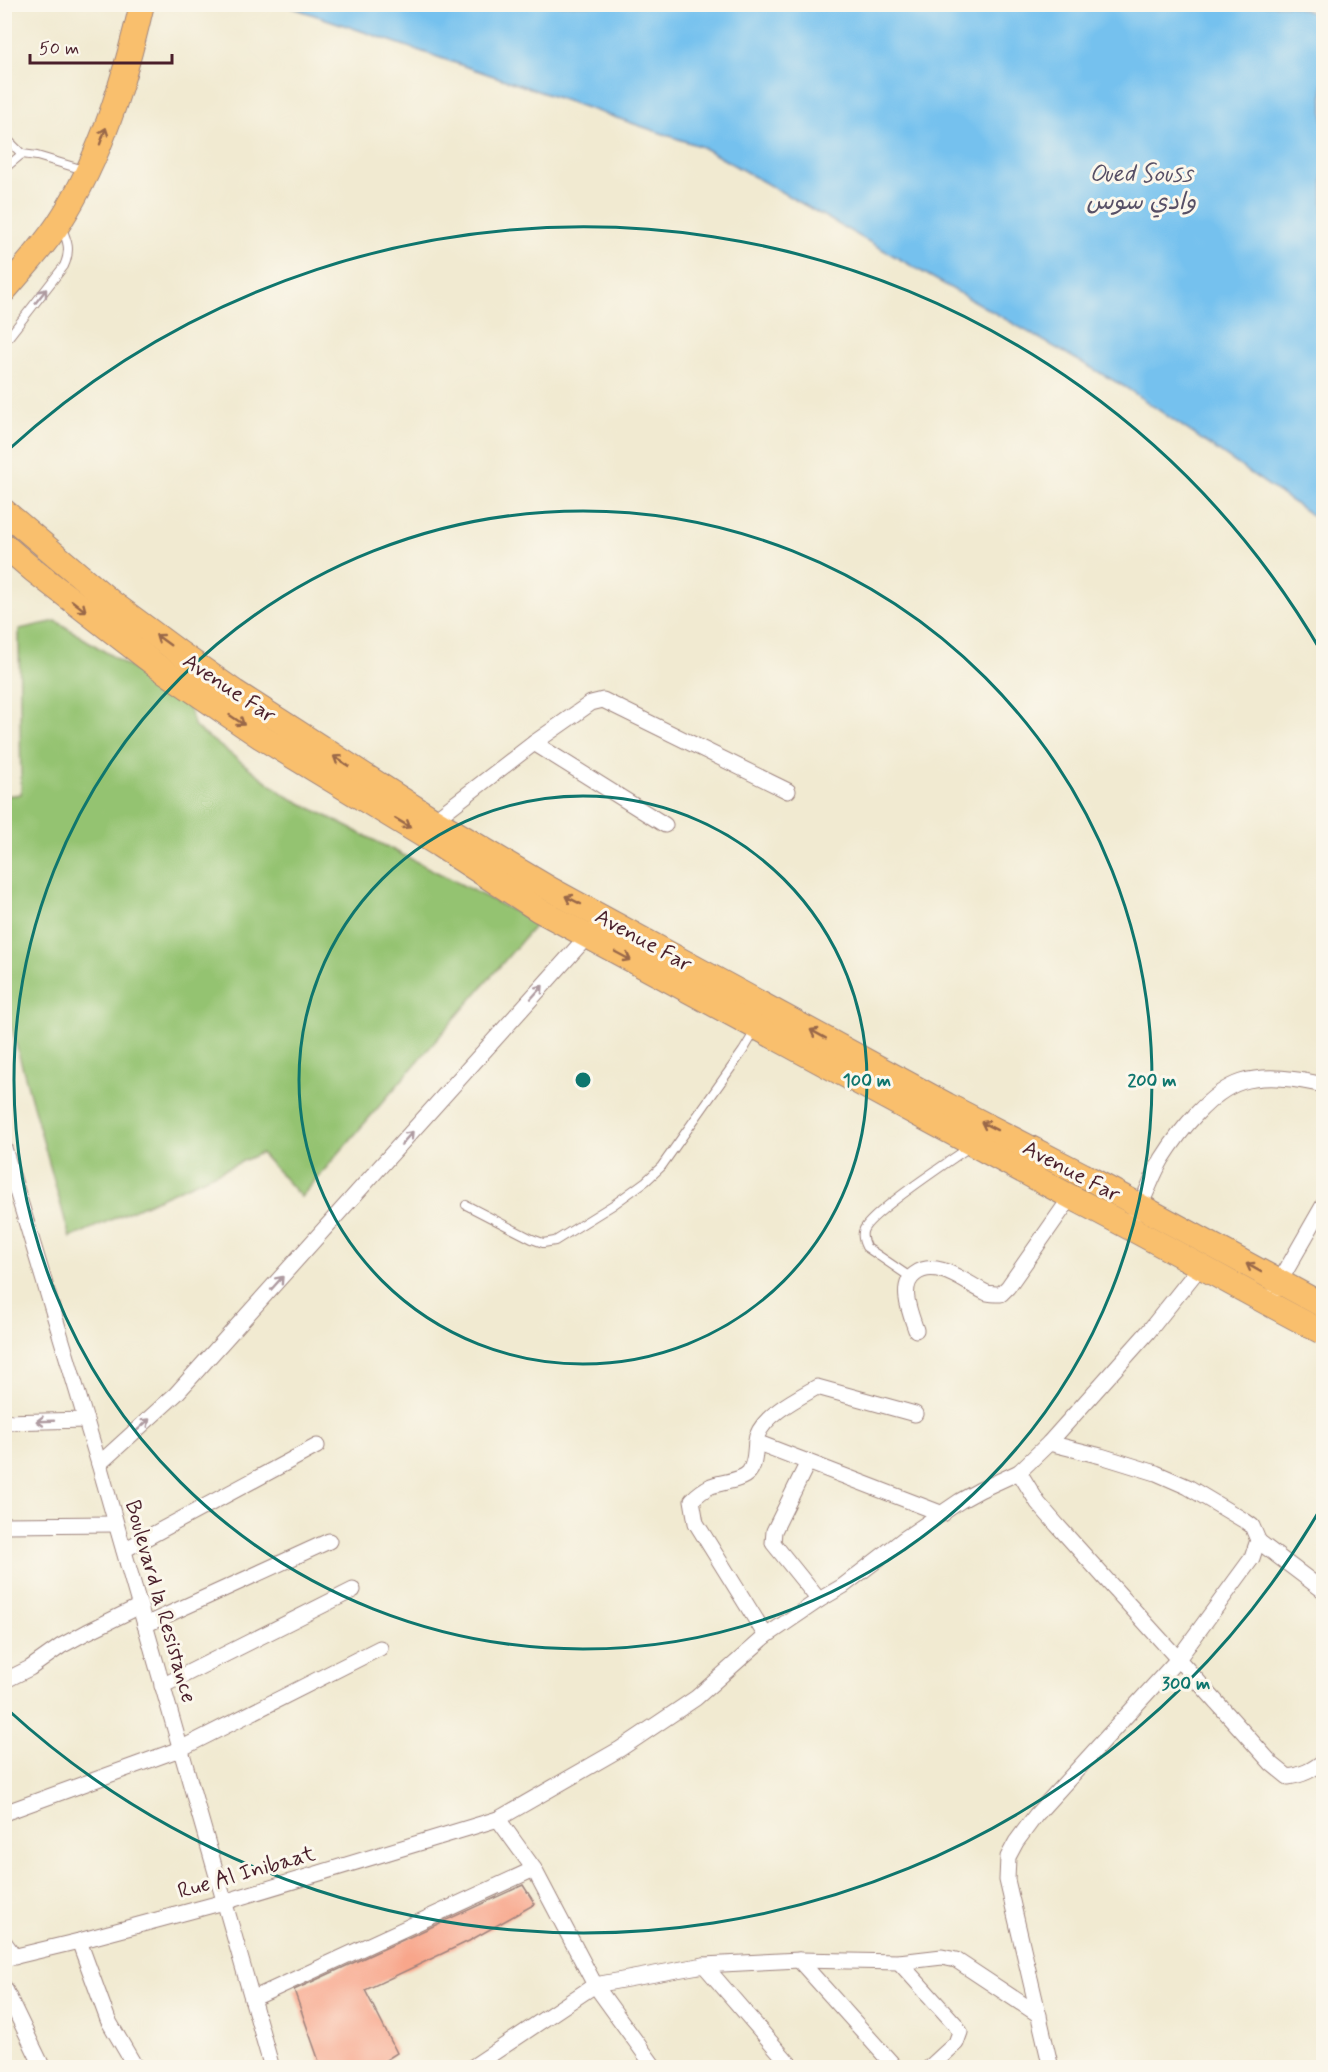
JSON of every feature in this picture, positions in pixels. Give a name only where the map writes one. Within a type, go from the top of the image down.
[{"type":"main road","points":[[4,291],[59,223],[88,171],[125,77],[142,4]]},
{"type":"main road","name":"Avenue Far","points":[[4,511],[111,602],[168,644],[235,692],[434,820],[550,889],[947,1105],[1135,1216],[1279,1282],[1323,1306]]},
{"type":"main road","name":"Avenue Far","points":[[4,545],[157,666],[261,736],[439,844],[539,910],[1071,1197],[1135,1216],[1200,1267],[1323,1333]]},
{"type":"main road","points":[[4,561],[33,570]]},
{"type":"street","points":[[434,820],[534,743],[591,703],[603,700],[788,791]]},
{"type":"street","points":[[534,743],[665,825]]},
{"type":"street","points":[[99,1464],[176,1394],[605,917]]},
{"type":"street","points":[[1135,1216],[1162,1160],[1190,1119],[1226,1089],[1240,1082],[1272,1078],[1323,1085]]},
{"type":"street","name":"Boulevard la Resistance","points":[[4,1148],[99,1464],[272,2067]]},
{"type":"street","points":[[916,1330],[908,1309],[907,1286],[910,1277],[918,1271],[934,1268],[970,1283],[988,1294],[1001,1294],[1071,1197]]},
{"type":"street","points":[[1268,1304],[1323,1204]]},
{"type":"street","name":"Rue Al Inibaat","points":[[10,1958],[224,1902],[498,1819],[620,1749],[696,1698],[766,1636],[843,1586],[904,1539],[980,1490],[1019,1472],[1049,1443],[1148,1332],[1200,1267]]},
{"type":"street","points":[[766,1636],[696,1523],[692,1500],[700,1492],[749,1473],[754,1461],[758,1435],[776,1413],[817,1387],[915,1414]]},
{"type":"street","points":[[4,1422],[86,1420]]},
{"type":"street","points":[[756,1442],[943,1514]]},
{"type":"street","points":[[1049,1443],[1156,1473],[1188,1487],[1245,1521],[1257,1533],[1258,1541],[1252,1558],[1178,1659],[1036,1815],[1008,1857],[1006,1880],[1051,2067]]},
{"type":"street","points":[[124,1550],[317,1446]]},
{"type":"street","points":[[808,1462],[774,1531],[773,1542],[819,1600]]},
{"type":"street","points":[[1019,1472],[1038,1503],[1057,1525],[1272,1764],[1288,1777],[1314,1769],[1323,1761]]},
{"type":"street","points":[[4,1525],[116,1524]]},
{"type":"street","points":[[145,1625],[329,1541]]},
{"type":"street","points":[[1258,1541],[1323,1591]]},
{"type":"street","points":[[162,1686],[353,1590]]},
{"type":"street","points":[[4,1681],[30,1668],[70,1641],[140,1606]]},
{"type":"street","points":[[4,1812],[180,1749],[380,1648]]},
{"type":"street","points":[[498,1819],[534,1869],[595,1985],[655,2067]]},
{"type":"street","points":[[252,1999],[534,1869]]},
{"type":"street","points":[[79,1941],[108,2020],[136,2067]]},
{"type":"street","points":[[4,1942],[10,1958]]},
{"type":"street","points":[[471,2067],[595,1985],[704,1965],[800,1960],[900,1962],[942,1957],[956,1960],[1039,2015]]},
{"type":"street","points":[[800,1960],[896,2067]]},
{"type":"street","points":[[900,1962],[960,2032],[956,2043],[929,2067]]},
{"type":"street","points":[[704,1965],[793,2067]]},
{"type":"street","points":[[4,1987],[43,2067]]},
{"type":"lane","points":[[4,136],[22,154],[37,156],[88,171]]},
{"type":"lane","points":[[4,169],[22,154]]},
{"type":"lane","points":[[4,342],[64,266],[69,255],[69,243],[59,223]]},
{"type":"lane","points":[[466,1205],[532,1239],[543,1243],[555,1241],[646,1181],[661,1167],[758,1027]]},
{"type":"lane","points":[[910,1277],[866,1247],[863,1240],[865,1227],[880,1213],[974,1143]]},
{"type":"green space","points":[[56,621],[187,703],[195,727],[285,795],[537,923],[301,1197],[261,1153],[70,1238],[5,1005],[5,796],[21,794],[19,629]]},
{"type":"water","name":"Oued Souss وادي سوس","points":[[285,5],[1291,5],[1323,17],[1323,523],[1125,387],[702,147]]},
{"type":"building","points":[[523,1885],[535,1904],[469,1941],[365,1990],[397,2053],[375,2067],[321,2067],[294,1990]]}]
